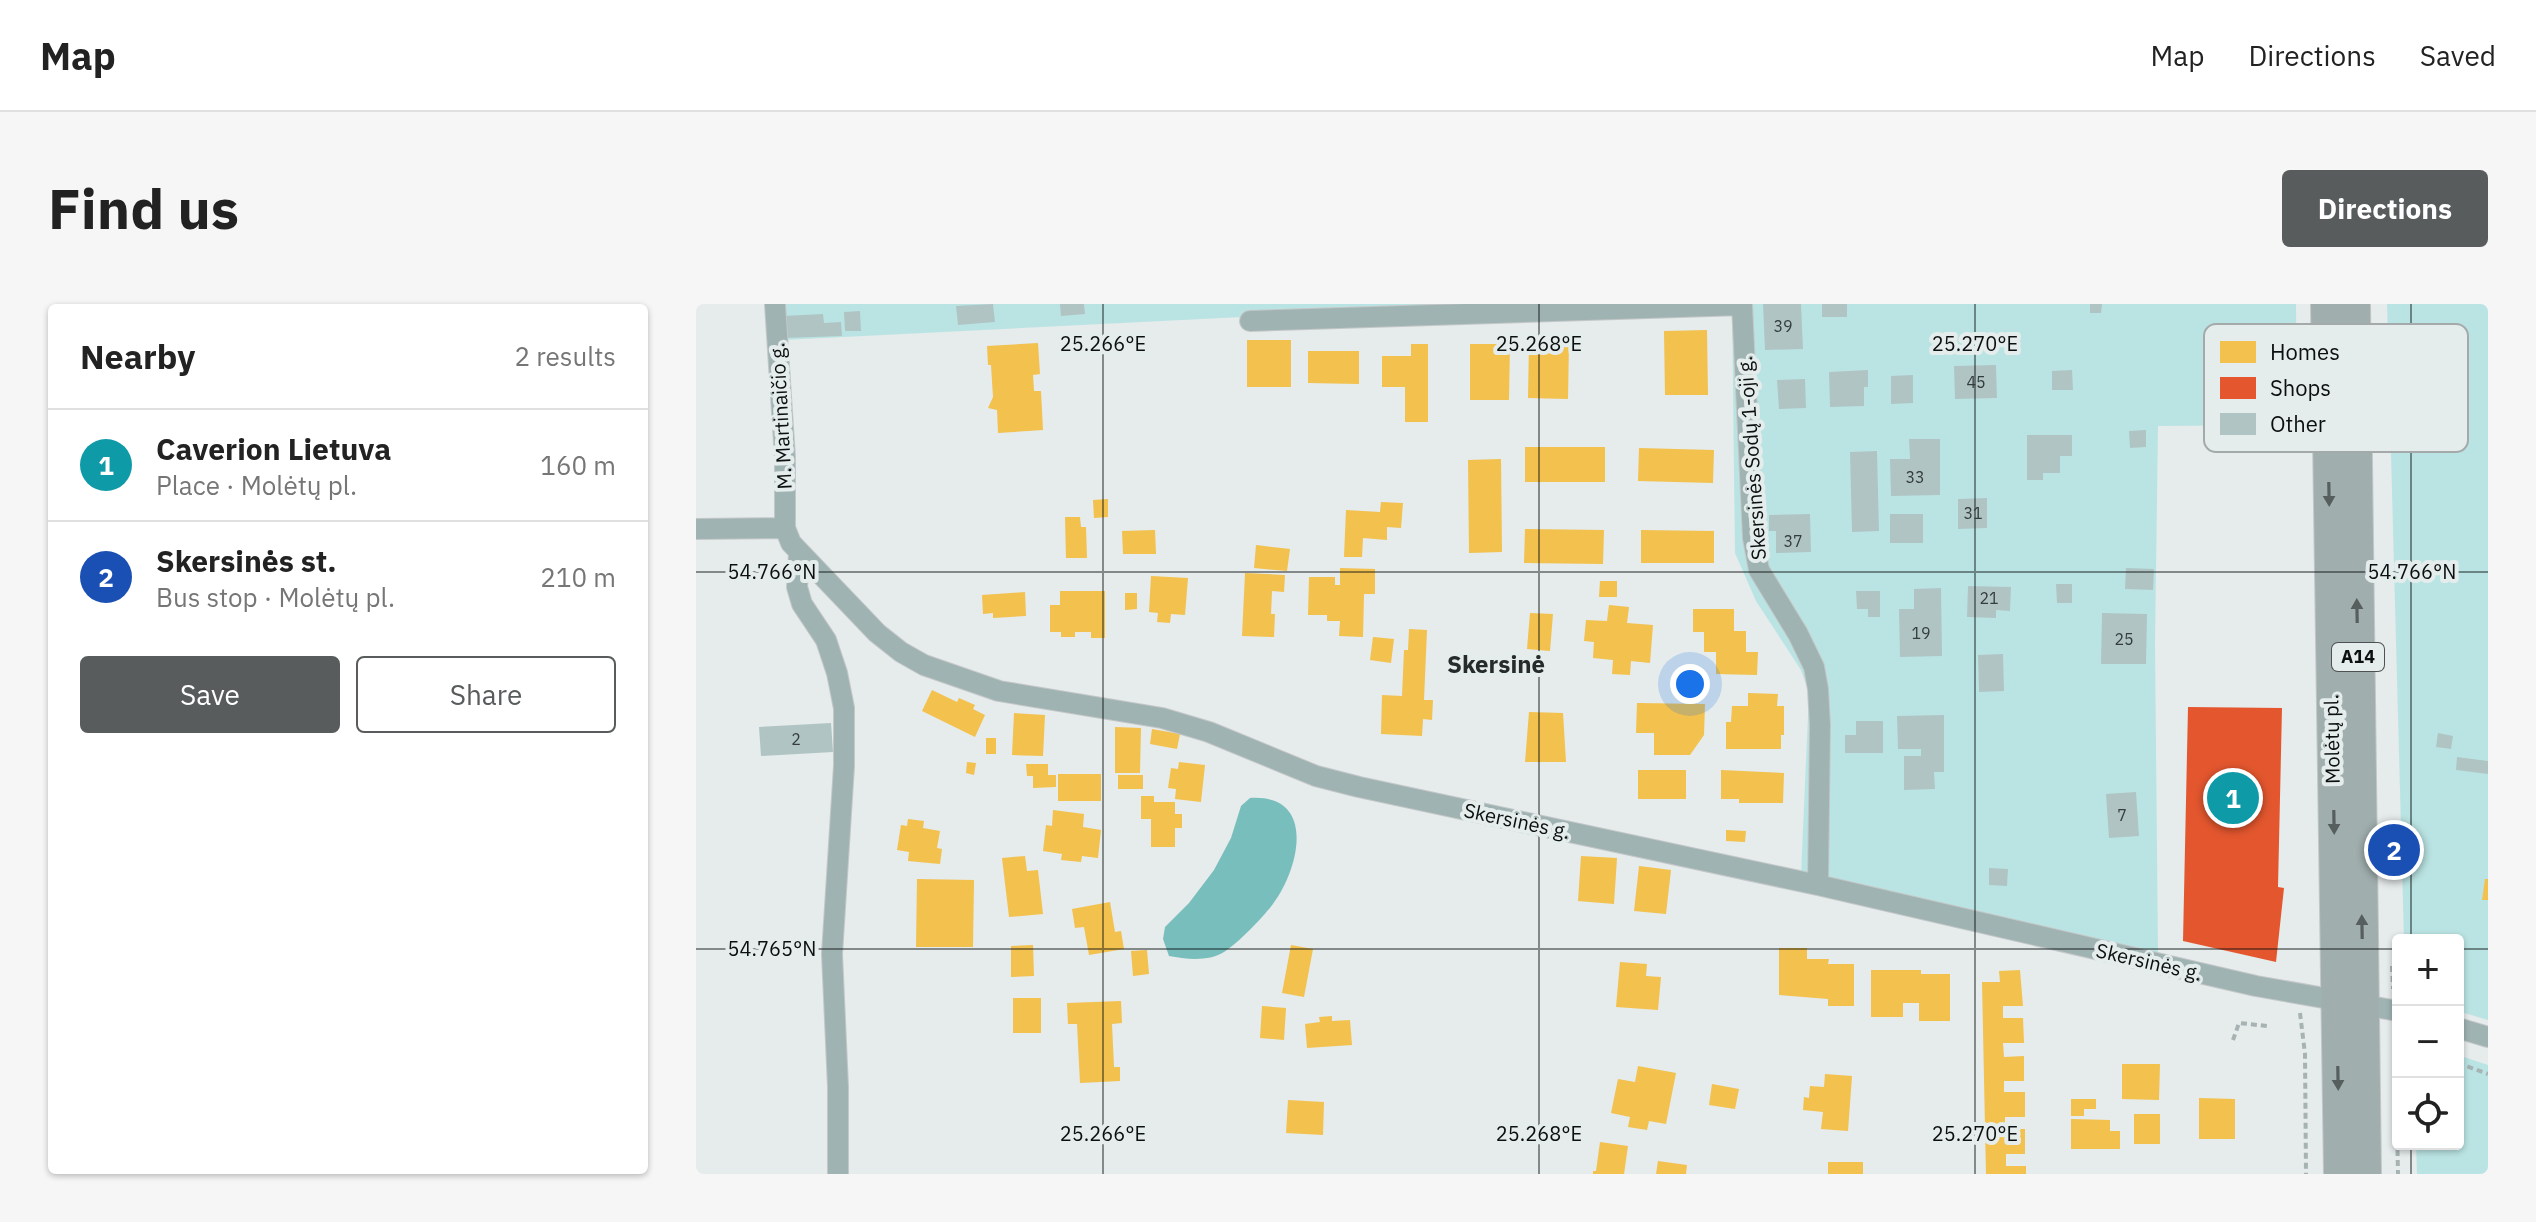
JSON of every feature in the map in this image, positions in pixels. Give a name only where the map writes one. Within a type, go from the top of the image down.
[{"type":"highway","name":"Molėtų pl.","points":[[2327,304],[2328,324]]},
{"type":"highway","name":"Molėtų pl.","points":[[2354,304],[2354,324]]},
{"type":"highway","name":"Molėtų pl.","points":[[2332,452],[2350,1002],[2365,1174]]},
{"type":"highway","name":"Molėtų pl.","points":[[2340,1174],[2350,1002],[2353,452]]},
{"type":"street","name":"M. Martinaičio g.","points":[[775,304],[785,458],[785,528]]},
{"type":"street","points":[[1250,321],[1742,304]]},
{"type":"street","name":"Skersinės Sodų 1-oji g.","points":[[1742,304],[1753,538],[1759,570],[1798,634],[1814,667],[1818,689],[1818,885]]},
{"type":"street","points":[[696,529],[785,528]]},
{"type":"street","name":"Skersinės g.","points":[[785,528],[799,554],[877,633],[901,652],[924,665],[999,691],[1162,718],[1209,732],[1316,776],[1359,787],[1818,885],[2174,968],[2392,1009]]},
{"type":"street","points":[[799,554],[797,587],[802,604],[826,640],[844,708],[844,766],[832,954],[838,1174]]},
{"type":"street","points":[[2464,1030],[2488,1037]]},
{"type":"path","points":[[2391,960],[2396,1006]]},
{"type":"path","points":[[2298,993],[2305,1054],[2306,1174]]},
{"type":"path","points":[[2233,1040],[2239,1023],[2267,1026]]},
{"type":"path","points":[[2464,1065],[2488,1074]]},
{"type":"path","points":[[2397,1078],[2398,1174]]},
{"type":"shaded area","points":[[782,304],[1499,304],[783,340]]},
{"type":"shaded area","points":[[1732,304],[2296,304],[2296,324],[2204,324],[2204,426],[2158,426],[2155,644],[2158,954],[1801,875],[1809,693],[1801,670],[1756,601],[1735,553]]},
{"type":"shaded area","points":[[2387,304],[2488,304],[2488,1020],[2464,1013],[2464,934],[2404,934],[2391,452],[2468,452],[2468,324],[2388,324]]},
{"type":"shaded area","points":[[1250,798],[1272,800],[1287,809],[1294,822],[1297,839],[1288,877],[1269,909],[1224,952],[1204,958],[1169,956],[1163,939],[1165,927],[1189,903],[1214,870],[1231,838],[1241,806]]},
{"type":"shaded area","points":[[2464,1057],[2488,1065],[2488,1174],[2417,1174],[2416,1150],[2464,1150]]},
{"type":"building: Homes","points":[[1707,330],[1708,395],[1665,395],[1664,331]]},
{"type":"building: Homes","points":[[1247,340],[1291,340],[1291,387],[1247,387]]},
{"type":"building: Homes","points":[[1529,342],[1569,342],[1568,399],[1528,398]]},
{"type":"building: Homes","points":[[1038,343],[1040,374],[1033,375],[1034,391],[1041,391],[1043,430],[998,433],[997,410],[988,408],[993,397],[987,346]]},
{"type":"building: Homes","points":[[1411,344],[1428,344],[1428,422],[1405,422],[1405,387],[1382,387],[1382,356],[1411,356]]},
{"type":"building: Homes","points":[[1470,344],[1510,344],[1509,400],[1470,400]]},
{"type":"building: Homes","points":[[1308,351],[1359,351],[1359,384],[1308,383]]},
{"type":"building: Homes","points":[[1525,447],[1605,447],[1605,482],[1525,482]]},
{"type":"building: Homes","points":[[1639,448],[1714,450],[1713,483],[1638,481]]},
{"type":"building: Homes","points":[[1501,459],[1502,552],[1469,553],[1468,460]]},
{"type":"building: Homes","points":[[1108,499],[1108,517],[1094,518],[1093,500]]},
{"type":"building: Homes","points":[[1381,502],[1403,503],[1401,528],[1387,527],[1387,540],[1363,538],[1362,557],[1344,557],[1346,510],[1380,512]]},
{"type":"building: Homes","points":[[1065,517],[1080,517],[1081,527],[1086,527],[1087,558],[1066,558]]},
{"type":"building: Homes","points":[[1525,529],[1604,530],[1603,564],[1524,563]]},
{"type":"building: Homes","points":[[1155,530],[1156,554],[1123,554],[1122,531]]},
{"type":"building: Homes","points":[[1641,530],[1714,531],[1714,563],[1641,563]]},
{"type":"building: Homes","points":[[1256,545],[1290,549],[1287,571],[1254,568]]},
{"type":"building: Homes","points":[[1340,568],[1375,569],[1375,594],[1364,594],[1363,637],[1339,636],[1340,621],[1327,621],[1327,615],[1308,615],[1309,577],[1335,577],[1335,585],[1340,585]]},
{"type":"building: Homes","points":[[1245,573],[1285,575],[1284,592],[1272,591],[1274,637],[1242,636]]},
{"type":"building: Homes","points":[[1151,576],[1188,578],[1185,615],[1171,614],[1170,623],[1157,622],[1158,613],[1149,612]]},
{"type":"building: Homes","points":[[1600,581],[1617,581],[1617,597],[1599,597]]},
{"type":"building: Homes","points":[[1060,591],[1105,591],[1105,638],[1091,638],[1091,632],[1075,632],[1075,637],[1061,637],[1061,632],[1050,632],[1050,605],[1060,605]]},
{"type":"building: Homes","points":[[1025,592],[1026,616],[993,618],[993,613],[983,614],[982,595]]},
{"type":"building: Homes","points":[[1125,593],[1137,593],[1137,609],[1125,610]]},
{"type":"building: Homes","points":[[1609,605],[1629,607],[1627,623],[1653,625],[1650,663],[1631,661],[1630,675],[1612,674],[1613,660],[1593,658],[1594,642],[1584,641],[1586,620],[1607,621]]},
{"type":"building: Homes","points":[[1693,609],[1734,609],[1734,631],[1746,631],[1746,652],[1758,652],[1757,675],[1716,674],[1716,652],[1704,652],[1704,632],[1693,632]]},
{"type":"building: Homes","points":[[1530,613],[1553,614],[1550,651],[1527,649]]},
{"type":"building: Homes","points":[[1409,629],[1427,630],[1424,700],[1433,700],[1432,720],[1423,719],[1422,736],[1381,734],[1382,695],[1402,696],[1404,650],[1408,650]]},
{"type":"building: Homes","points":[[1373,637],[1394,639],[1391,663],[1370,660]]},
{"type":"building: Homes","points":[[932,690],[957,702],[959,698],[975,705],[973,709],[985,715],[975,737],[922,711]]},
{"type":"building: Homes","points":[[1748,693],[1778,694],[1777,706],[1784,706],[1781,749],[1726,749],[1726,722],[1731,722],[1732,706],[1748,706]]},
{"type":"building: Homes","points":[[1637,703],[1705,704],[1704,735],[1690,755],[1654,755],[1654,733],[1636,733]]},
{"type":"building: Homes","points":[[1529,712],[1563,713],[1566,762],[1525,762]]},
{"type":"building: Homes","points":[[1014,713],[1045,715],[1043,756],[1012,755]]},
{"type":"building: Homes","points":[[1115,727],[1141,728],[1140,773],[1115,773]]},
{"type":"building: Homes","points":[[1152,729],[1180,734],[1177,749],[1150,744]]},
{"type":"building: Homes","points":[[986,738],[996,738],[996,754],[986,754]]},
{"type":"building: Homes","points":[[967,762],[976,763],[974,775],[966,773]]},
{"type":"building: Homes","points":[[1179,762],[1205,765],[1201,802],[1175,799],[1176,789],[1168,788],[1171,768],[1178,769]]},
{"type":"building: Homes","points":[[1026,764],[1048,764],[1048,775],[1056,775],[1056,787],[1033,788],[1033,776],[1027,776]]},
{"type":"building: Homes","points":[[1638,770],[1686,770],[1686,799],[1638,799]]},
{"type":"building: Homes","points":[[1721,770],[1784,773],[1783,803],[1739,803],[1739,799],[1721,799]]},
{"type":"building: Homes","points":[[1058,774],[1101,774],[1101,801],[1058,801]]},
{"type":"building: Homes","points":[[1118,775],[1143,775],[1143,789],[1118,789]]},
{"type":"building: Homes","points":[[1141,796],[1154,796],[1154,802],[1175,802],[1175,814],[1182,814],[1182,828],[1175,828],[1175,847],[1151,847],[1151,819],[1141,819]]},
{"type":"building: Homes","points":[[1053,810],[1084,814],[1083,827],[1101,830],[1098,858],[1082,856],[1081,862],[1061,860],[1062,854],[1043,851],[1046,825],[1052,826]]},
{"type":"building: Homes","points":[[908,819],[924,821],[923,828],[940,831],[937,848],[942,849],[940,864],[908,861],[909,852],[897,850],[901,825],[907,826]]},
{"type":"building: Homes","points":[[1726,830],[1746,831],[1745,842],[1726,841]]},
{"type":"building: Homes","points":[[1025,856],[1027,871],[1038,870],[1043,914],[1009,917],[1002,858]]},
{"type":"building: Homes","points":[[1581,856],[1617,858],[1614,904],[1578,901]]},
{"type":"building: Homes","points":[[1639,866],[1671,870],[1666,914],[1634,911]]},
{"type":"building: Homes","points":[[917,879],[974,880],[973,947],[916,947]]},
{"type":"building: Homes","points":[[2485,879],[2488,879],[2488,900],[2482,900]]},
{"type":"building: Homes","points":[[1110,902],[1115,932],[1121,931],[1124,949],[1089,955],[1084,927],[1075,928],[1072,909]]},
{"type":"building: Homes","points":[[1033,945],[1034,976],[1011,977],[1011,946]]},
{"type":"building: Homes","points":[[1291,945],[1313,949],[1304,997],[1282,993]]},
{"type":"building: Homes","points":[[1779,948],[1807,948],[1807,959],[1829,959],[1828,964],[1854,964],[1854,1006],[1828,1006],[1828,999],[1779,995]]},
{"type":"building: Homes","points":[[1147,950],[1149,974],[1133,976],[1131,951]]},
{"type":"building: Homes","points":[[1620,962],[1647,964],[1646,976],[1661,977],[1658,1010],[1616,1007]]},
{"type":"building: Homes","points":[[1871,970],[1921,970],[1921,974],[1950,974],[1950,1021],[1919,1021],[1919,1003],[1903,1003],[1903,1017],[1871,1017]]},
{"type":"building: Homes","points":[[2020,970],[2023,1006],[2003,1006],[2003,1018],[2023,1018],[2024,1043],[2003,1043],[2004,1057],[2024,1056],[2024,1081],[2004,1081],[2004,1092],[2025,1092],[2025,1117],[2005,1117],[2005,1129],[2025,1129],[2025,1154],[2006,1154],[2006,1166],[2026,1166],[2026,1174],[1986,1174],[1982,982],[2000,982],[1999,971]]},
{"type":"building: Homes","points":[[1013,998],[1041,998],[1041,1033],[1013,1033]]},
{"type":"building: Homes","points":[[1121,1001],[1122,1023],[1112,1024],[1114,1067],[1120,1067],[1120,1081],[1080,1083],[1077,1024],[1068,1024],[1067,1003]]},
{"type":"building: Homes","points":[[1262,1006],[1286,1008],[1284,1040],[1260,1038]]},
{"type":"building: Homes","points":[[1332,1016],[1332,1021],[1350,1020],[1352,1045],[1307,1048],[1305,1024],[1320,1022],[1319,1017]]},
{"type":"building: Homes","points":[[2122,1064],[2160,1064],[2159,1100],[2122,1099]]},
{"type":"building: Homes","points":[[1638,1066],[1676,1073],[1666,1124],[1649,1121],[1647,1130],[1628,1127],[1630,1117],[1611,1113],[1618,1079],[1635,1082]]},
{"type":"building: Homes","points":[[1825,1074],[1852,1076],[1848,1131],[1821,1129],[1823,1112],[1803,1110],[1804,1097],[1809,1098],[1810,1086],[1824,1087]]},
{"type":"building: Homes","points":[[1712,1084],[1739,1089],[1735,1109],[1709,1105]]},
{"type":"building: Homes","points":[[2199,1098],[2235,1099],[2235,1139],[2199,1139]]},
{"type":"building: Homes","points":[[2071,1099],[2096,1099],[2096,1109],[2084,1109],[2084,1116],[2071,1116]]},
{"type":"building: Homes","points":[[1288,1100],[1324,1102],[1323,1135],[1286,1133]]},
{"type":"building: Homes","points":[[2134,1114],[2160,1114],[2160,1144],[2134,1144]]},
{"type":"building: Homes","points":[[2071,1119],[2110,1120],[2110,1131],[2120,1131],[2120,1149],[2071,1149]]},
{"type":"building: Homes","points":[[1600,1142],[1628,1146],[1624,1174],[1593,1174]]},
{"type":"building: Homes","points":[[1658,1161],[1687,1165],[1686,1174],[1656,1174]]},
{"type":"building: Homes","points":[[1828,1162],[1863,1162],[1863,1174],[1828,1174]]},
{"type":"building: Shops","points":[[2188,707],[2282,708],[2278,887],[2284,888],[2276,962],[2183,941]]},
{"type":"building: Other","points":[[993,304],[995,322],[958,325],[956,306]]},
{"type":"building: Other","points":[[1060,304],[1084,304],[1085,314],[1061,316]]},
{"type":"building: Other","points":[[1763,304],[1801,304],[1803,349],[1765,350]]},
{"type":"building: Other","points":[[1822,304],[1847,304],[1847,317],[1822,317]]},
{"type":"building: Other","points":[[2090,304],[2102,304],[2101,313],[2090,313]]},
{"type":"building: Other","points":[[860,311],[861,331],[845,331],[844,312]]},
{"type":"building: Other","points":[[823,314],[824,323],[841,322],[842,336],[784,338],[783,316]]},
{"type":"building: Other","points":[[1996,365],[1997,398],[1955,399],[1954,366]]},
{"type":"building: Other","points":[[1868,370],[1864,406],[1830,407],[1829,372]]},
{"type":"building: Other","points":[[2072,370],[2073,390],[2052,390],[2052,371]]},
{"type":"building: Other","points":[[1913,375],[1913,403],[1891,404],[1891,376]]},
{"type":"building: Other","points":[[1805,379],[1806,408],[1779,409],[1777,380]]},
{"type":"building: Other","points":[[2146,430],[2146,447],[2130,448],[2129,431]]},
{"type":"building: Other","points":[[2027,435],[2072,435],[2072,456],[2060,456],[2060,473],[2043,473],[2043,480],[2027,480]]},
{"type":"building: Other","points":[[1909,439],[1940,439],[1940,495],[1891,496],[1890,459],[1910,459]]},
{"type":"building: Other","points":[[1877,451],[1879,531],[1852,532],[1850,452]]},
{"type":"building: Other","points":[[1987,498],[1987,528],[1958,529],[1958,499]]},
{"type":"building: Other","points":[[1810,514],[1811,552],[1776,553],[1776,531],[1769,531],[1769,515]]},
{"type":"building: Other","points":[[1890,514],[1923,514],[1923,543],[1890,543]]},
{"type":"building: Other","points":[[2126,568],[2154,569],[2153,590],[2125,589]]},
{"type":"building: Other","points":[[2056,584],[2072,584],[2072,603],[2057,603]]},
{"type":"building: Other","points":[[1968,586],[2011,587],[2010,611],[1996,610],[1996,618],[1967,617]]},
{"type":"building: Other","points":[[1941,588],[1942,656],[1900,657],[1899,609],[1914,609],[1914,589]]},
{"type":"building: Other","points":[[1856,591],[1880,591],[1880,617],[1868,617],[1868,609],[1857,609]]},
{"type":"building: Other","points":[[2102,613],[2147,614],[2146,664],[2101,664]]},
{"type":"building: Other","points":[[2003,654],[2004,691],[1979,692],[1978,655]]},
{"type":"building: Other","points":[[1944,715],[1944,772],[1934,772],[1935,789],[1904,790],[1904,756],[1921,756],[1921,749],[1898,749],[1897,716]]},
{"type":"building: Other","points":[[1856,721],[1883,721],[1883,753],[1845,753],[1845,735],[1856,735]]},
{"type":"building: Other","points":[[831,723],[833,752],[761,756],[759,727]]},
{"type":"building: Other","points":[[2438,733],[2453,736],[2451,749],[2436,747]]},
{"type":"building: Other","points":[[2457,757],[2488,761],[2488,774],[2456,770]]},
{"type":"building: Other","points":[[2136,792],[2139,836],[2109,838],[2106,794]]},
{"type":"building: Other","points":[[1989,868],[2008,869],[2007,886],[1989,885]]},
{"type":"place","name":"Caverion Lietuva","points":[[2233,798]]},
{"type":"place","name":"Skersinės st.","points":[[2394,850]]},
{"type":"district","name":"Skersinė","points":[[1496,665]]}]
